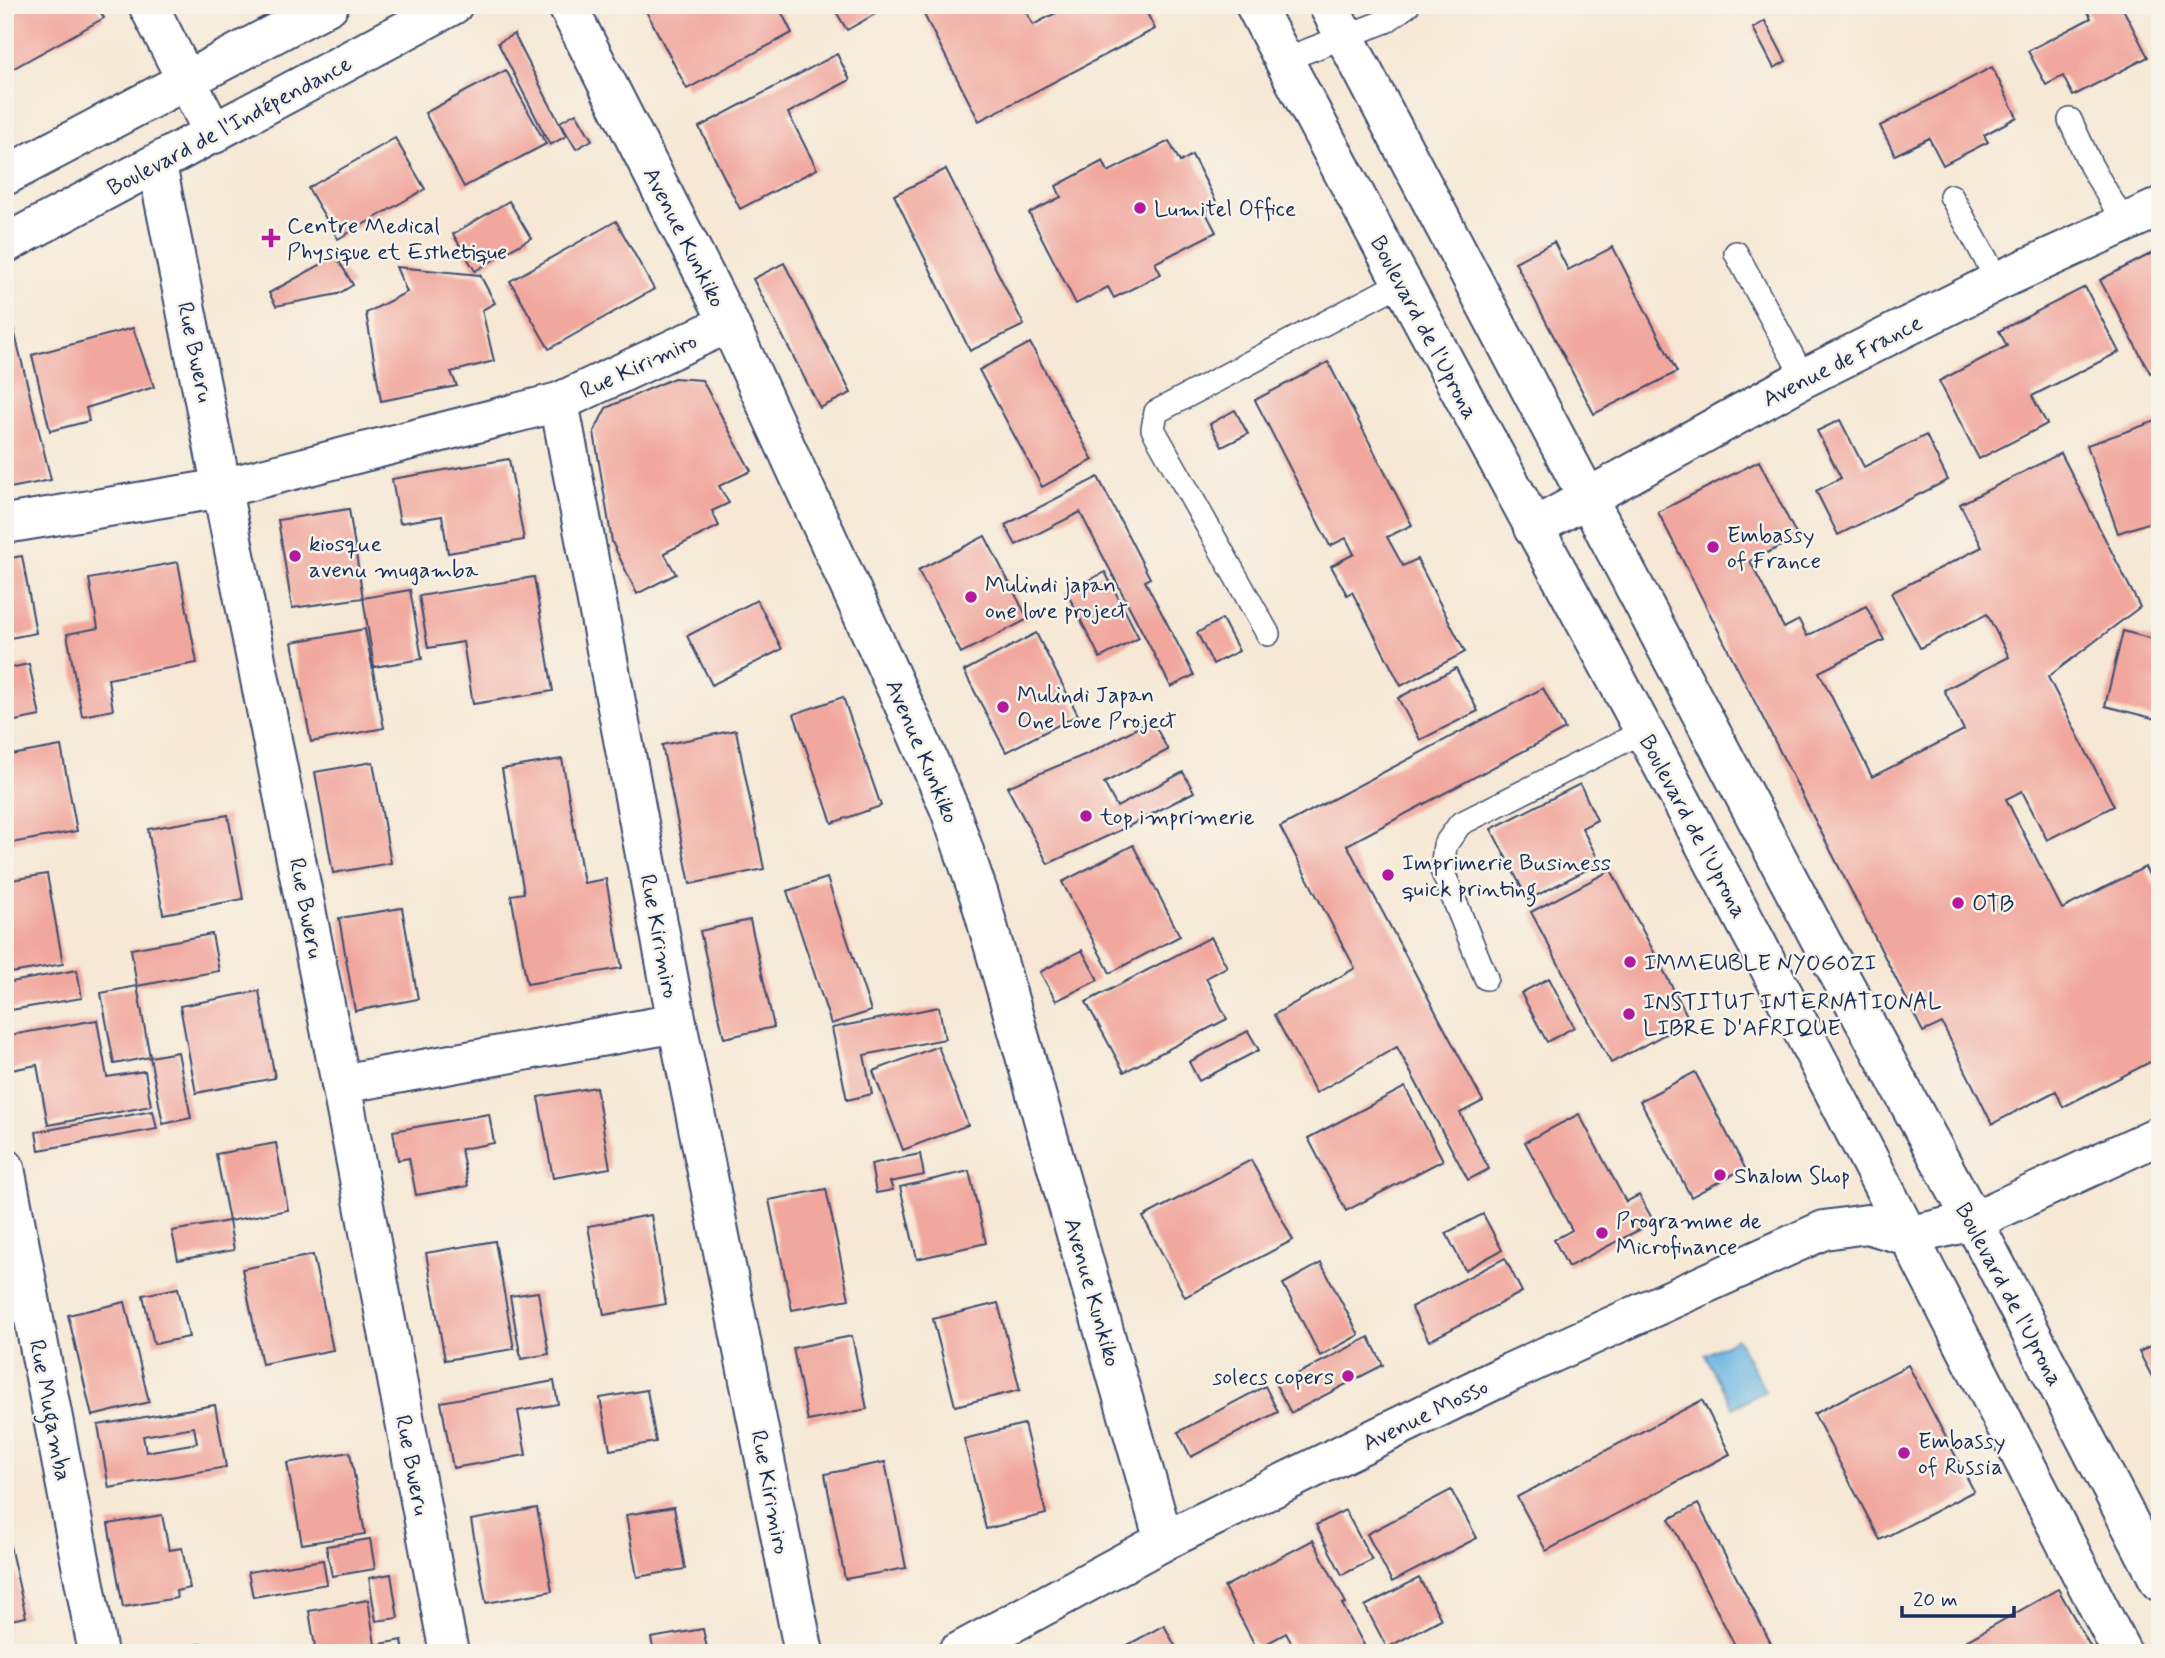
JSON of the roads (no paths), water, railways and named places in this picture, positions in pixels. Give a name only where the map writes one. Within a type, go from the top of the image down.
[{"type":"street","points":[[148,5],[214,134]]},
{"type":"street","points":[[5,176],[329,5]]},
{"type":"street","name":"Boulevard de l'Indépendance","points":[[5,244],[453,5]]},
{"type":"street","name":"Avenue Kunkiko","points":[[567,5],[729,323],[950,810],[979,895],[1164,1542]]},
{"type":"street","name":"Boulevard de l'Uprona","points":[[1255,5],[1401,283],[1644,731],[2122,1653]]},
{"type":"street","name":"Boulevard de l'Uprona","points":[[1336,22],[1822,943],[1973,1221],[2160,1582]]},
{"type":"street","name":"Rue Bweru","points":[[157,165],[341,1084],[449,1653]]},
{"type":"street","name":"Avenue de France","points":[[1533,528],[1804,378],[1998,281],[2160,207]]},
{"type":"street","name":"Rue Kirimiro","points":[[729,323],[559,402],[677,1023],[804,1653]]},
{"type":"street","points":[[5,524],[223,488],[559,402]]},
{"type":"street","points":[[341,1084],[677,1023]]},
{"type":"street","points":[[1908,1236],[1973,1221],[2160,1135]]},
{"type":"street","name":"Rue Mugamba","points":[[5,1168],[98,1653]]},
{"type":"street","name":"Avenue Mosso","points":[[957,1653],[1164,1542],[1511,1372],[1824,1230],[1867,1224],[1908,1236]]},
{"type":"lane","points":[[1283,61],[1336,22],[1386,21],[1408,5]]},
{"type":"lane","points":[[2070,120],[2091,166],[2125,224]]},
{"type":"lane","points":[[1951,196],[1998,281]]},
{"type":"lane","points":[[1736,253],[1804,378]]},
{"type":"lane","points":[[1268,634],[1153,429],[1156,412],[1401,283]]},
{"type":"lane","points":[[1486,978],[1442,870],[1445,845],[1460,824],[1644,731]]},
{"type":"water","points":[[1737,1338],[1765,1391],[1733,1408],[1705,1355]]},
{"type":"place","name":"Lumitel Office","points":[[1140,208]]},
{"type":"place","name":"Centre Medical Physique et Esthetique","points":[[271,238]]},
{"type":"place","name":"Embassy of France","points":[[1713,547]]},
{"type":"place","name":"kiosque avenu mugamba","points":[[295,556]]},
{"type":"place","name":"Mulindi japan one love project","points":[[971,597]]},
{"type":"place","name":"Mulindi Japan One Love Project","points":[[1003,707]]},
{"type":"place","name":"top imprimerie","points":[[1086,816]]},
{"type":"place","name":"Imprimerie Business quick printing","points":[[1388,875]]},
{"type":"place","name":"OTB","points":[[1958,903]]},
{"type":"place","name":"IMMEUBLE NYOGOZI","points":[[1630,962]]},
{"type":"place","name":"INSTITUT INTERNATIONAL LIBRE D'AFRIQUE","points":[[1629,1014]]},
{"type":"place","name":"Shalom Shop","points":[[1720,1175]]},
{"type":"place","name":"Programme de Microfinance","points":[[1602,1233]]},
{"type":"place","name":"solecs copers","points":[[1348,1376]]},
{"type":"place","name":"Embassy of Russia","points":[[1904,1453]]}]
